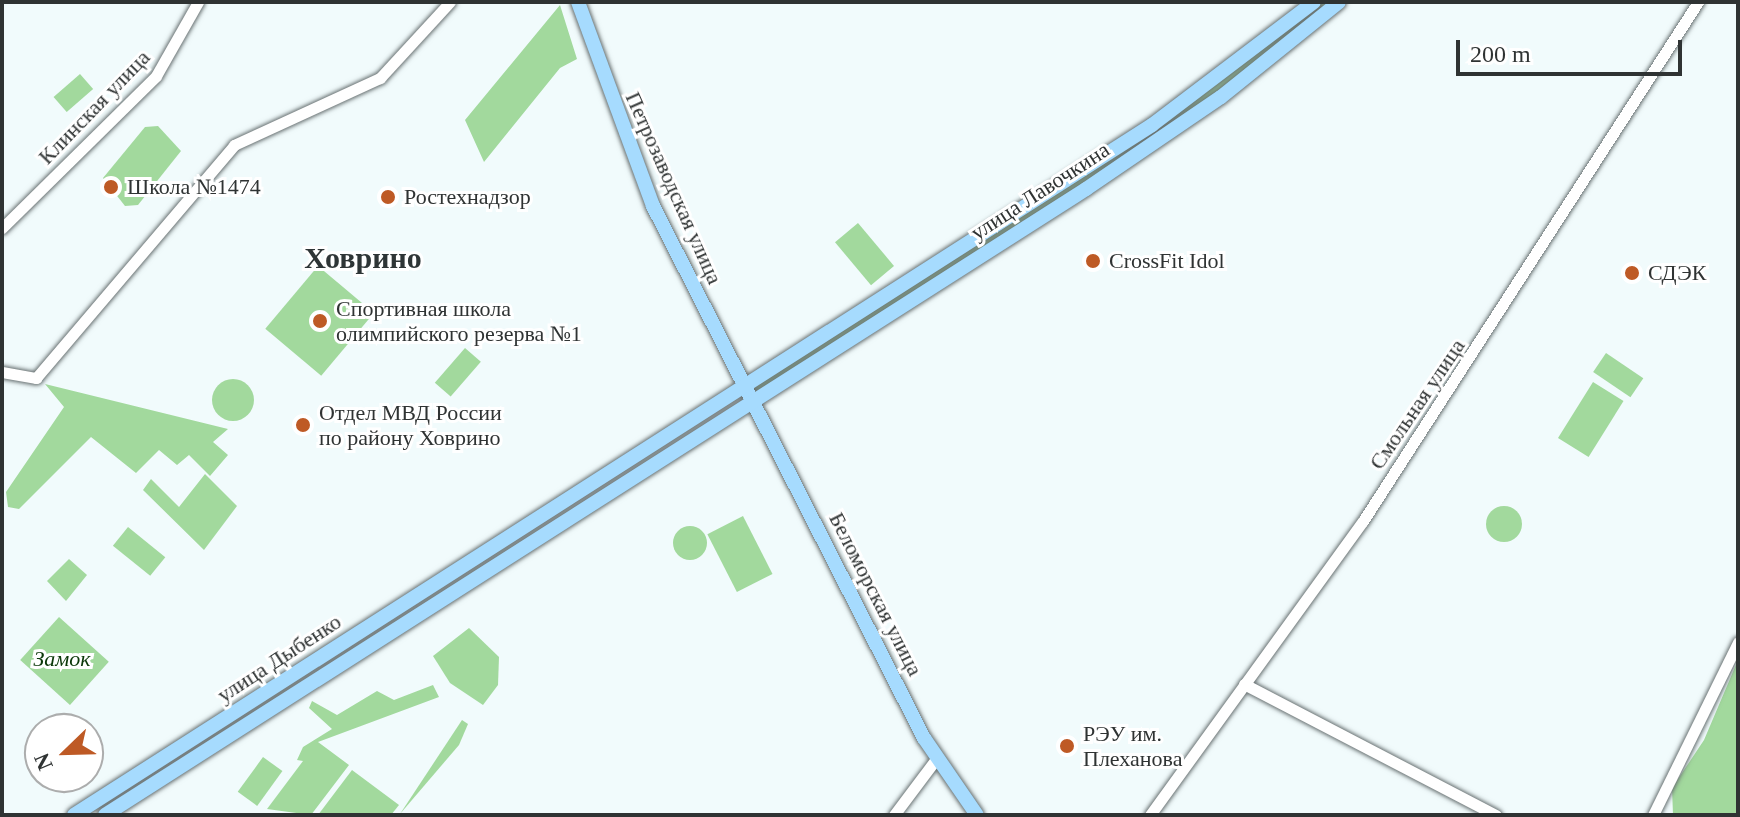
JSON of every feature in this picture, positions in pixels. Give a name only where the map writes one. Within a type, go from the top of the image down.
[{"type":"main road","name":"Петрозаводская улица","points":[[578,2],[628,148],[745,387]]},
{"type":"main road","name":"улица Лавочкина","points":[[745,387],[1212,84],[1314,2]]},
{"type":"main road","name":"улица Лавочкина","points":[[754,404],[1221,97],[1339,2]]},
{"type":"main road","name":"Беломорская улица","points":[[745,387],[936,759],[977,815]]},
{"type":"main road","name":"улица Дыбенко","points":[[74,815],[745,387]]},
{"type":"main road","name":"улица Дыбенко","points":[[105,815],[754,404]]},
{"type":"street","name":"Клинская улица","points":[[2,228],[156,76],[198,2]]},
{"type":"street","points":[[2,372],[36,378],[234,145],[380,78],[450,2]]},
{"type":"street","name":"Смольная улица","points":[[1150,815],[1490,332],[1698,2]]},
{"type":"street","points":[[1212,84],[1210,95],[1221,97]]},
{"type":"street","points":[[1194,96],[1205,98],[1203,109]]},
{"type":"street","points":[[662,439],[674,441],[672,456]]},
{"type":"street","points":[[507,537],[519,553]]},
{"type":"street","points":[[1653,815],[1738,642]]},
{"type":"street","points":[[1244,684],[1496,815]]},
{"type":"street","points":[[894,815],[936,759]]},
{"type":"green space","points":[[1314,2],[1339,2],[1277,54],[754,404],[745,387],[1052,190]]},
{"type":"green space","points":[[560,5],[577,59],[560,68],[484,162],[465,120]]},
{"type":"green space","points":[[80,74],[93,89],[67,112],[54,97]]},
{"type":"green space","points":[[158,126],[181,151],[138,205],[125,206],[103,178],[145,127]]},
{"type":"green space","points":[[858,223],[894,266],[871,285],[835,242]]},
{"type":"green space","name":"Спортивная школа олимпийского резерва №1","points":[[318,266],[374,313],[321,376],[265,329]]},
{"type":"green space","points":[[465,348],[481,362],[451,396],[435,383]]},
{"type":"green space","points":[[1606,353],[1643,378],[1630,397],[1593,372]]},
{"type":"green space","points":[[233,379],[248,385],[254,400],[248,415],[233,421],[218,415],[212,400],[218,385]]},
{"type":"green space","points":[[1593,382],[1624,401],[1589,457],[1558,438]]},
{"type":"green space","points":[[45,384],[228,429],[213,442],[228,455],[210,476],[189,455],[177,465],[159,450],[136,473],[91,437],[19,509],[8,507],[6,492],[64,407]]},
{"type":"green space","points":[[205,474],[237,506],[204,550],[143,490],[151,479],[179,507]]},
{"type":"green space","points":[[1504,506],[1516,512],[1522,524],[1516,536],[1504,542],[1492,536],[1486,524],[1492,512]]},
{"type":"green space","points":[[743,516],[773,574],[737,592],[707,534]]},
{"type":"green space","points":[[690,526],[702,531],[707,543],[702,555],[690,560],[678,555],[673,543],[678,531]]},
{"type":"green space","points":[[128,527],[165,557],[150,576],[113,546]]},
{"type":"green space","points":[[69,559],[87,575],[66,601],[47,581]]},
{"type":"green space","name":"Замок","points":[[59,617],[109,662],[70,705],[20,660]]},
{"type":"green space","points":[[469,628],[499,657],[498,685],[483,705],[450,683],[433,656]]},
{"type":"green space","points":[[1738,660],[1738,815],[1673,815],[1672,788],[1704,740]]},
{"type":"green space","points":[[433,685],[439,697],[318,742],[349,765],[311,815],[267,809],[303,761],[297,760],[303,747],[332,729],[309,708],[312,701],[337,715],[377,691],[394,700]]},
{"type":"green space","points":[[462,720],[468,724],[459,745],[400,814]]},
{"type":"green space","points":[[263,757],[282,771],[257,806],[238,792]]},
{"type":"green space","points":[[352,770],[399,805],[391,815],[318,815]]},
{"type":"place","name":"Школа №1474","points":[[111,187]]},
{"type":"place","name":"Ростехнадзор","points":[[388,197]]},
{"type":"place","name":"CrossFit Idol","points":[[1093,261]]},
{"type":"place","name":"СДЭК","points":[[1632,273]]},
{"type":"place","name":"Спортивная школа олимпийского резерва №1","points":[[320,321]]},
{"type":"place","name":"Отдел МВД России по району Ховрино","points":[[303,425]]},
{"type":"place","name":"РЭУ им. Плеханова","points":[[1067,746]]},
{"type":"district","name":"Ховрино","points":[[363,258]]}]
